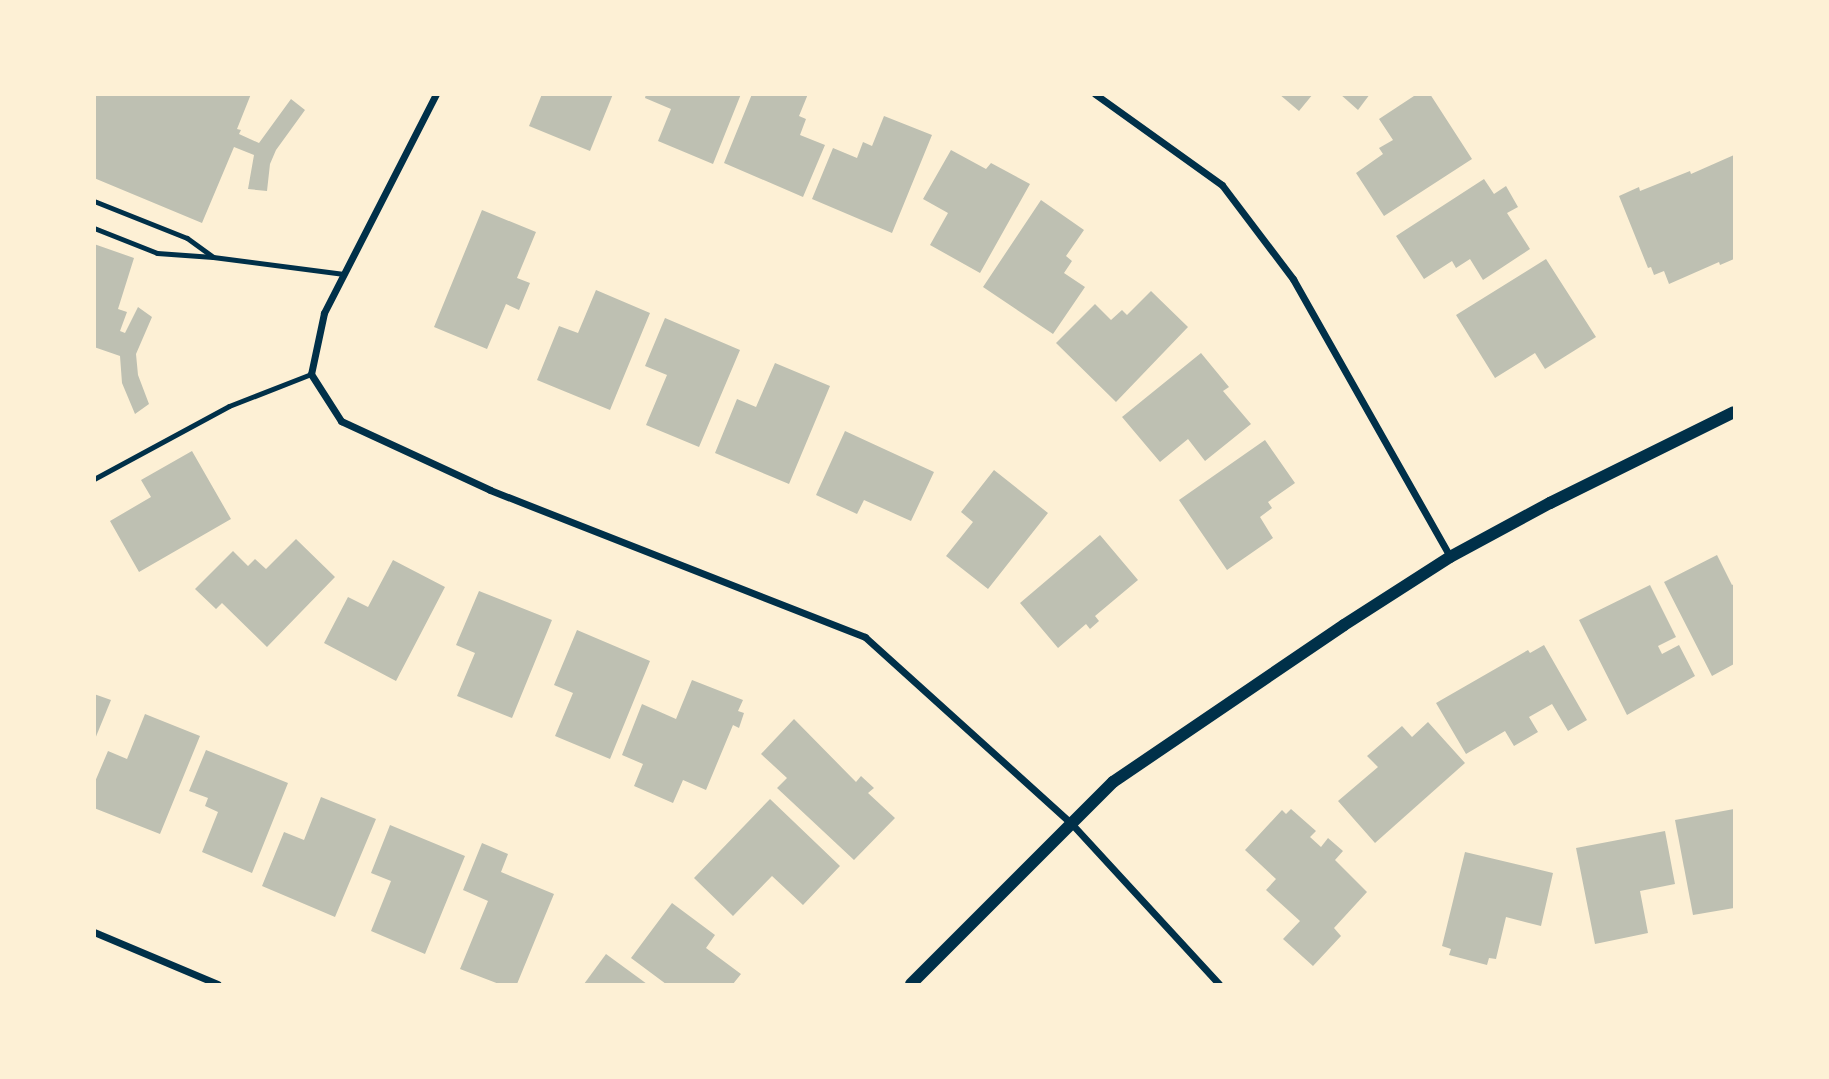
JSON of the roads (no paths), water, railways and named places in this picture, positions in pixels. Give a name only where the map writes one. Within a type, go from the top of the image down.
[{"type":"street","points":[[436,94],[324,313],[311,374],[341,421],[490,490],[865,637],[1070,822],[1219,985]]},
{"type":"street","points":[[1095,94],[1223,185],[1293,279],[1450,556]]},
{"type":"street","points":[[911,985],[1070,822],[1113,782],[1450,556],[1734,412]]},
{"type":"street","points":[[94,932],[218,985]]},
{"type":"lane","points":[[94,201],[187,238],[213,257]]},
{"type":"lane","points":[[94,228],[157,253],[213,257],[344,274]]},
{"type":"lane","points":[[94,479],[229,406],[311,374]]}]
